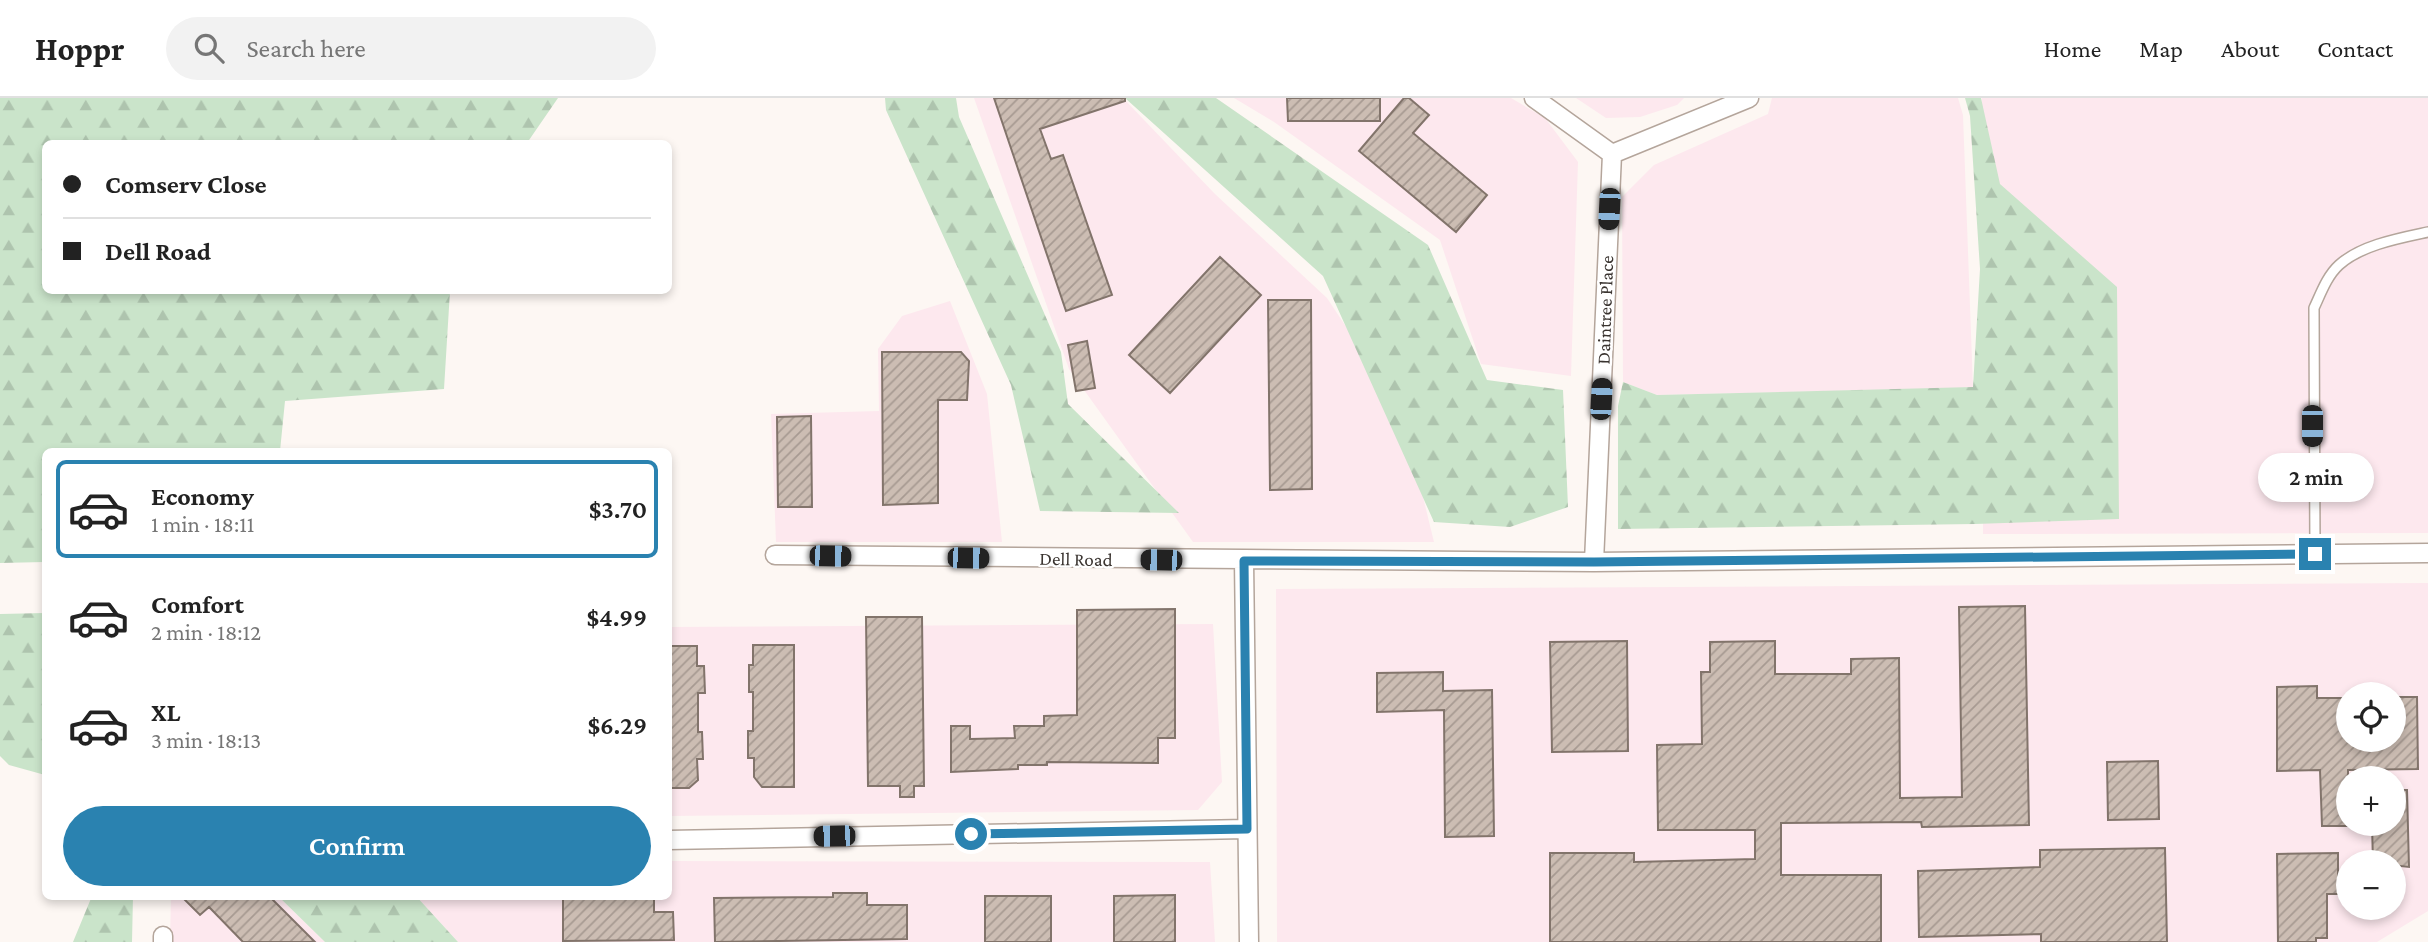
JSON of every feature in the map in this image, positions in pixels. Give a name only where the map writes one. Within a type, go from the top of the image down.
[{"type":"street","points":[[1534,98],[1612,154],[1749,98]]},
{"type":"street","name":"Daintree Place","points":[[1594,562],[1612,154]]},
{"type":"street","name":"Dell Road","points":[[775,555],[1594,562],[2428,553]]},
{"type":"street","points":[[1244,561],[1249,942]]},
{"type":"street","points":[[672,839],[1247,829]]},
{"type":"lane","points":[[2315,554],[2314,308],[2326,282],[2340,264],[2367,249],[2428,232]]},
{"type":"shaded area","points":[[974,98],[1123,98],[1215,194],[1327,298],[1402,411],[1434,542],[1193,542],[1069,369]]},
{"type":"shaded area","points":[[1234,98],[1511,98],[1545,118],[1578,162],[1571,376],[1481,364],[1440,240],[1274,122]]},
{"type":"shaded area","points":[[1576,98],[1684,98],[1677,105],[1640,117],[1606,118]]},
{"type":"shaded area","points":[[1772,98],[1958,98],[1963,115],[1973,388],[1657,395],[1623,382],[1622,197],[1654,165],[1768,114]]},
{"type":"shaded area","points":[[1982,98],[2428,98],[2428,533],[1983,534]]},
{"type":"shaded area","points":[[950,301],[987,394],[1002,542],[776,542],[771,414],[879,411],[878,349],[902,316]]},
{"type":"shaded area","points":[[2428,583],[2428,911],[2377,942],[1277,942],[1276,589]]},
{"type":"shaded area","points":[[1213,624],[1222,782],[1198,810],[672,816],[672,627]]},
{"type":"shaded area","points":[[672,861],[1210,862],[1215,942],[458,942],[420,900],[672,900]]},
{"type":"shaded area","points":[[171,900],[282,900],[325,942],[170,942]]},
{"type":"green space","points":[[0,98],[558,98],[529,140],[42,140],[42,294],[450,294],[444,389],[285,401],[280,448],[42,448],[42,562],[0,563]]},
{"type":"green space","points":[[885,98],[956,98],[959,117],[1061,352],[1068,404],[1179,513],[1040,511],[1011,385],[886,110]]},
{"type":"green space","points":[[1125,98],[1216,98],[1428,245],[1487,380],[1563,390],[1568,507],[1510,527],[1434,522],[1323,276]]},
{"type":"green space","points":[[1965,98],[1981,98],[2000,184],[2117,287],[2119,519],[1975,524],[1618,529],[1618,406],[1623,382],[1657,395],[1973,387],[1980,269],[1970,116]]},
{"type":"green space","points":[[42,613],[42,774],[9,765],[0,756],[0,614]]},
{"type":"green space","points":[[90,900],[133,900],[132,942],[73,942]]},
{"type":"green space","points":[[282,900],[420,900],[458,942],[325,942]]},
{"type":"building","points":[[994,98],[1125,98],[1125,101],[1040,129],[1051,159],[1063,155],[1112,295],[1066,311]]},
{"type":"building","points":[[1287,98],[1380,98],[1380,121],[1288,121]]},
{"type":"building","points":[[1404,98],[1409,98],[1429,115],[1413,133],[1487,195],[1456,232],[1359,151]]},
{"type":"building","points":[[1220,257],[1261,295],[1170,393],[1129,355]]},
{"type":"building","points":[[1268,300],[1311,300],[1312,489],[1270,490]]},
{"type":"building","points":[[1087,341],[1095,388],[1076,391],[1068,345]]},
{"type":"building","points":[[882,352],[961,352],[969,361],[967,400],[938,400],[938,503],[883,505]]},
{"type":"building","points":[[811,416],[812,507],[778,507],[777,417]]},
{"type":"building","points":[[2025,606],[2029,825],[1922,827],[1921,822],[1781,823],[1781,875],[1881,875],[1881,942],[1550,942],[1550,853],[1634,853],[1634,862],[1755,859],[1755,830],[1658,830],[1657,745],[1702,744],[1701,672],[1710,672],[1710,642],[1775,641],[1775,674],[1851,674],[1851,659],[1899,658],[1900,798],[1962,797],[1959,607]]},
{"type":"building","points":[[1175,609],[1175,738],[1158,738],[1158,763],[1047,762],[1047,765],[1018,765],[1018,769],[951,772],[951,726],[970,726],[970,739],[1015,738],[1014,726],[1044,726],[1044,716],[1077,715],[1077,610]]},
{"type":"building","points":[[866,617],[922,617],[924,786],[914,786],[914,797],[900,797],[900,786],[868,786]]},
{"type":"building","points":[[1627,641],[1628,751],[1552,752],[1550,642]]},
{"type":"building","points":[[753,645],[794,645],[794,787],[762,787],[754,777],[754,758],[748,758],[748,731],[753,731],[753,692],[749,692],[749,665],[753,665]]},
{"type":"building","points":[[672,646],[697,646],[697,666],[704,666],[705,693],[698,693],[698,732],[702,732],[703,759],[697,759],[698,780],[689,788],[672,788]]},
{"type":"building","points":[[1443,672],[1443,691],[1492,690],[1494,836],[1445,837],[1444,710],[1377,712],[1377,673]]},
{"type":"building","points":[[2317,686],[2317,698],[2336,698],[2336,752],[2406,752],[2406,697],[2417,697],[2418,769],[2406,769],[2406,766],[2336,766],[2336,826],[2322,826],[2320,770],[2277,771],[2277,687]]},
{"type":"building","points":[[2158,761],[2159,819],[2108,820],[2107,762]]},
{"type":"building","points":[[2407,790],[2409,867],[2406,867],[2406,850],[2373,850],[2372,836],[2406,836]]},
{"type":"building","points":[[2165,848],[2167,942],[2041,942],[2041,934],[1919,937],[1918,871],[2040,867],[2040,850]]},
{"type":"building","points":[[2336,853],[2336,894],[2327,894],[2327,938],[2316,938],[2316,942],[2278,942],[2277,854]]},
{"type":"building","points":[[833,893],[867,893],[867,905],[907,905],[907,939],[715,942],[714,898],[833,897]]},
{"type":"building","points":[[1175,895],[1175,942],[1114,942],[1114,896]]},
{"type":"building","points":[[985,896],[1051,896],[1051,942],[985,942]]},
{"type":"building","points":[[185,900],[273,900],[315,942],[243,942],[209,907],[200,915]]},
{"type":"building","points":[[563,900],[654,900],[654,912],[673,912],[674,940],[563,941]]},
{"type":"route","points":[[971,834],[1247,829],[1244,561],[1594,562],[2315,554]]}]
